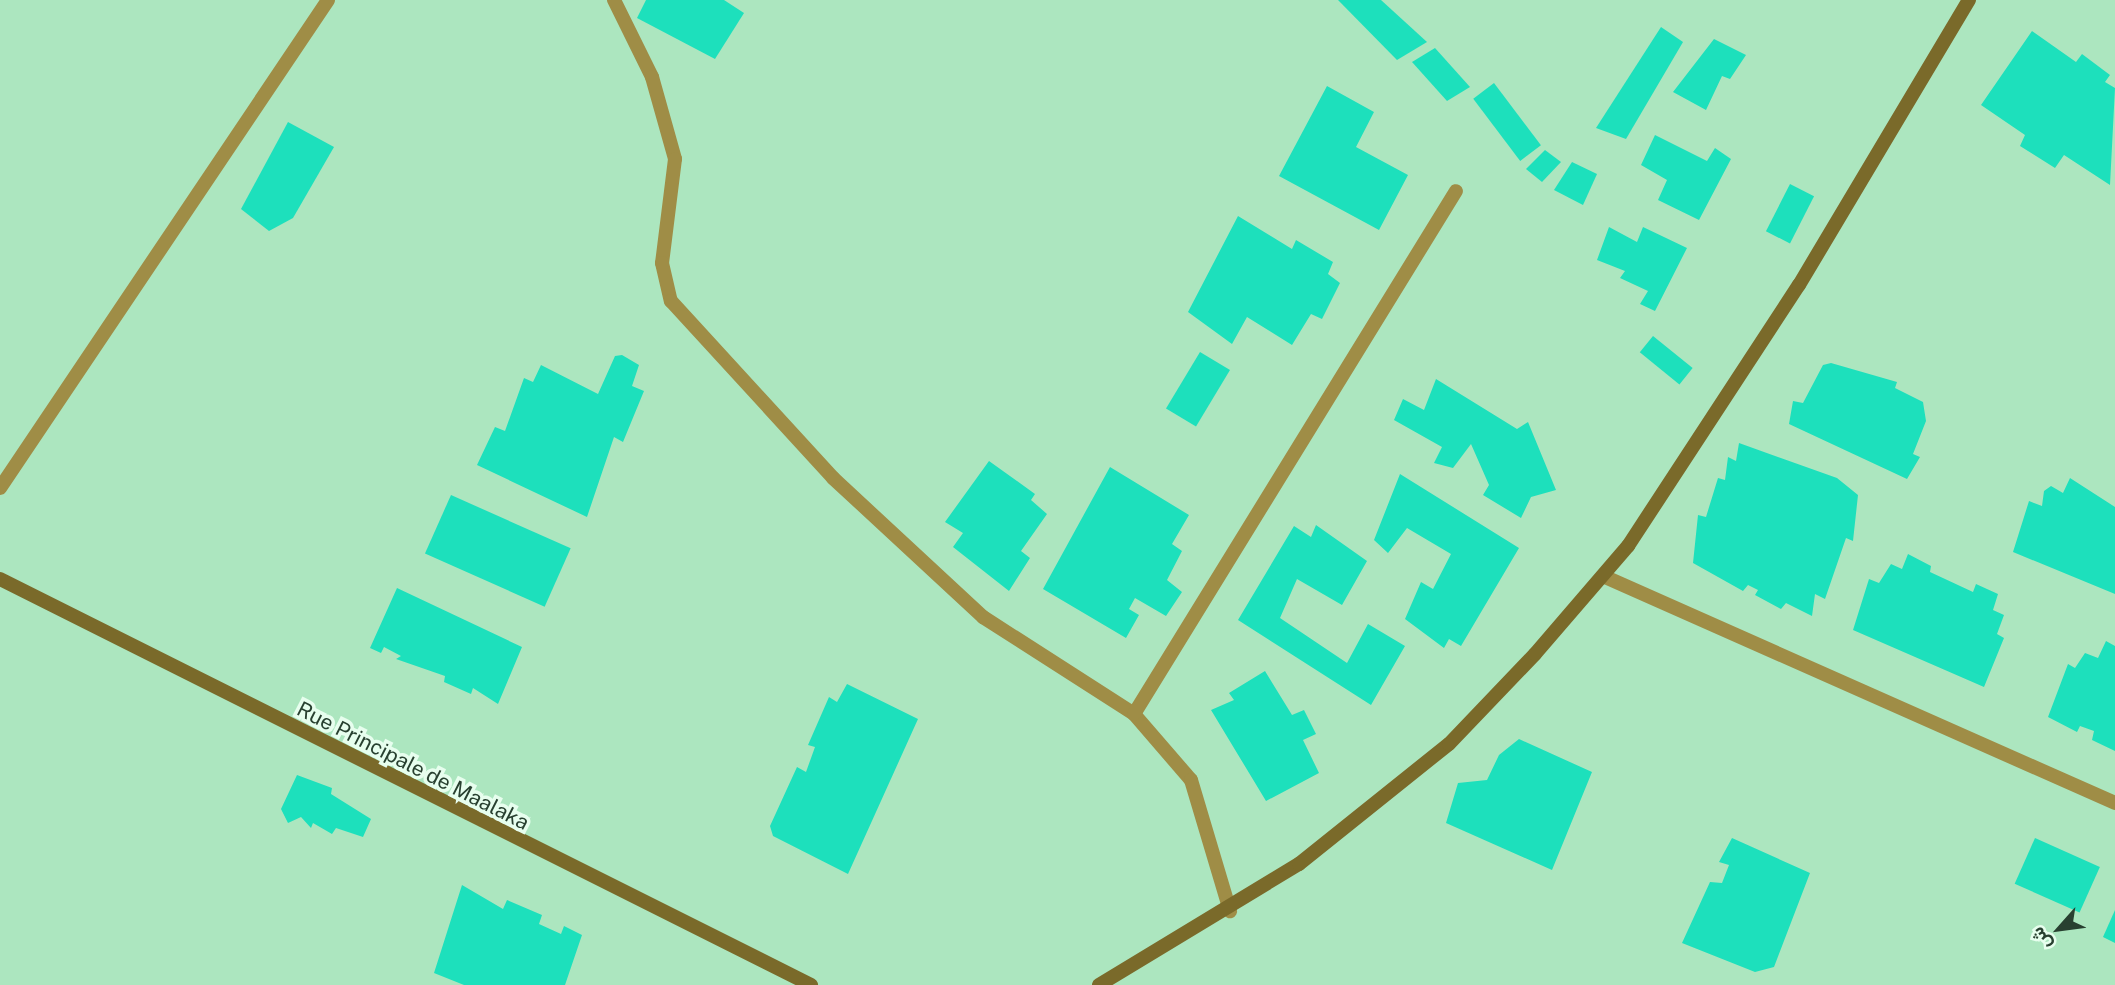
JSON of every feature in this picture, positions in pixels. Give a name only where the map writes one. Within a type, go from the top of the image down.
[{"type":"street","points":[[0,488],[328,0]]},
{"type":"street","points":[[614,0],[652,77],[675,159],[662,263],[671,301],[833,478],[983,617],[1134,714],[1191,780],[1230,911]]},
{"type":"street","points":[[1099,985],[1230,911],[1449,744],[1603,576],[1799,285],[1969,0]]},
{"type":"street","points":[[1134,714],[1456,191]]},
{"type":"street","points":[[1603,576],[2115,803]]},
{"type":"street","name":"Rue Principale de Maalaka","points":[[0,579],[811,985]]},
{"type":"building","points":[[646,0],[724,0],[744,13],[715,59],[637,18]]},
{"type":"building","points":[[1338,0],[1381,0],[1427,42],[1397,60]]},
{"type":"building","points":[[1661,27],[1683,42],[1626,139],[1596,128]]},
{"type":"building","points":[[2032,31],[2076,62],[2082,54],[2110,75],[2105,82],[2115,88],[2110,185],[2064,155],[2055,168],[2020,146],[2025,135],[1981,105]]},
{"type":"building","points":[[1714,39],[1746,55],[1730,79],[1722,76],[1706,110],[1673,92]]},
{"type":"building","points":[[1435,48],[1470,87],[1447,101],[1412,62]]},
{"type":"building","points":[[1494,83],[1541,145],[1520,161],[1473,99]]},
{"type":"building","points":[[1327,86],[1374,112],[1356,147],[1408,175],[1379,230],[1279,176]]},
{"type":"building","points":[[288,122],[334,147],[293,218],[269,231],[241,209]]},
{"type":"building","points":[[1655,135],[1707,161],[1715,148],[1731,159],[1699,220],[1658,200],[1667,180],[1641,165]]},
{"type":"building","points":[[1545,150],[1561,162],[1542,182],[1526,169]]},
{"type":"building","points":[[1572,162],[1597,174],[1583,205],[1554,190]]},
{"type":"building","points":[[1790,184],[1814,196],[1790,243],[1766,231]]},
{"type":"building","points":[[1238,216],[1292,249],[1296,240],[1333,262],[1328,274],[1340,283],[1322,319],[1311,314],[1292,345],[1247,317],[1232,344],[1188,312]]},
{"type":"building","points":[[1609,227],[1637,242],[1643,227],[1687,248],[1655,311],[1640,304],[1648,291],[1620,278],[1625,271],[1597,260]]},
{"type":"building","points":[[1653,336],[1693,368],[1679,384],[1640,352]]},
{"type":"building","points":[[1200,352],[1230,370],[1196,427],[1166,409]]},
{"type":"building","points":[[622,355],[639,365],[632,386],[644,391],[623,442],[614,437],[587,517],[477,465],[495,427],[505,431],[524,378],[533,382],[541,365],[598,394],[615,356]]},
{"type":"building","points":[[1831,363],[1897,382],[1895,388],[1923,402],[1926,421],[1913,454],[1920,457],[1907,479],[1789,424],[1793,401],[1803,403],[1823,365]]},
{"type":"building","points":[[1436,379],[1517,429],[1528,422],[1556,490],[1531,497],[1521,518],[1483,495],[1489,485],[1471,444],[1453,468],[1434,463],[1442,447],[1394,420],[1403,399],[1424,410]]},
{"type":"building","points":[[1739,443],[1837,478],[1858,495],[1853,541],[1846,538],[1825,599],[1815,594],[1812,616],[1786,603],[1781,609],[1755,595],[1758,590],[1748,585],[1743,591],[1693,563],[1698,515],[1706,517],[1718,478],[1725,480],[1728,457],[1736,461]]},
{"type":"building","points":[[989,461],[1035,494],[1031,500],[1047,514],[1021,551],[1030,558],[1009,591],[953,547],[963,533],[945,522]]},
{"type":"building","points":[[1110,467],[1189,515],[1172,544],[1182,551],[1167,580],[1182,592],[1166,616],[1135,598],[1129,609],[1139,615],[1126,638],[1043,589]]},
{"type":"building","points":[[1400,474],[1519,548],[1461,646],[1449,639],[1444,648],[1405,619],[1421,582],[1433,589],[1451,554],[1407,528],[1388,553],[1374,540]]},
{"type":"building","points":[[2070,478],[2115,507],[2115,594],[2013,552],[2029,501],[2042,506],[2044,491],[2051,486],[2063,493]]},
{"type":"building","points":[[451,495],[571,548],[545,607],[425,553]]},
{"type":"building","points":[[1316,525],[1367,561],[1342,605],[1297,579],[1280,618],[1347,663],[1368,624],[1405,646],[1371,705],[1238,620],[1294,526],[1311,537]]},
{"type":"building","points":[[1908,554],[1931,566],[1930,572],[1973,592],[1976,584],[1998,594],[1993,610],[2004,615],[1997,634],[2004,638],[1984,687],[1853,630],[1869,579],[1879,583],[1891,564],[1902,569]]},
{"type":"building","points":[[397,588],[522,647],[498,704],[473,688],[471,694],[444,682],[445,676],[396,659],[401,656],[384,647],[381,653],[370,648]]},
{"type":"building","points":[[2106,641],[2115,646],[2115,751],[2092,740],[2094,731],[2080,726],[2077,732],[2048,717],[2068,664],[2075,668],[2085,653],[2098,658]]},
{"type":"building","points":[[1265,671],[1292,715],[1304,710],[1316,734],[1303,740],[1319,773],[1266,801],[1211,710],[1234,700],[1229,693]]},
{"type":"building","points":[[847,684],[918,719],[848,874],[773,836],[770,826],[797,767],[806,772],[815,747],[808,745],[829,697],[837,702]]},
{"type":"building","points":[[1519,739],[1592,772],[1552,870],[1446,823],[1458,783],[1487,780],[1499,755]]},
{"type":"building","points":[[297,775],[332,788],[331,794],[371,819],[363,837],[336,828],[332,834],[313,823],[311,828],[301,817],[288,823],[281,809]]},
{"type":"building","points":[[1732,838],[1810,873],[1774,967],[1755,972],[1682,943],[1710,882],[1722,883],[1729,865],[1719,862]]},
{"type":"building","points":[[2035,838],[2100,867],[2080,913],[2015,884]]},
{"type":"building","points":[[462,885],[503,909],[507,900],[542,915],[539,924],[561,934],[564,926],[582,935],[565,985],[464,985],[434,973]]},
{"type":"building","points":[[2115,910],[2115,943],[2103,937]]}]
